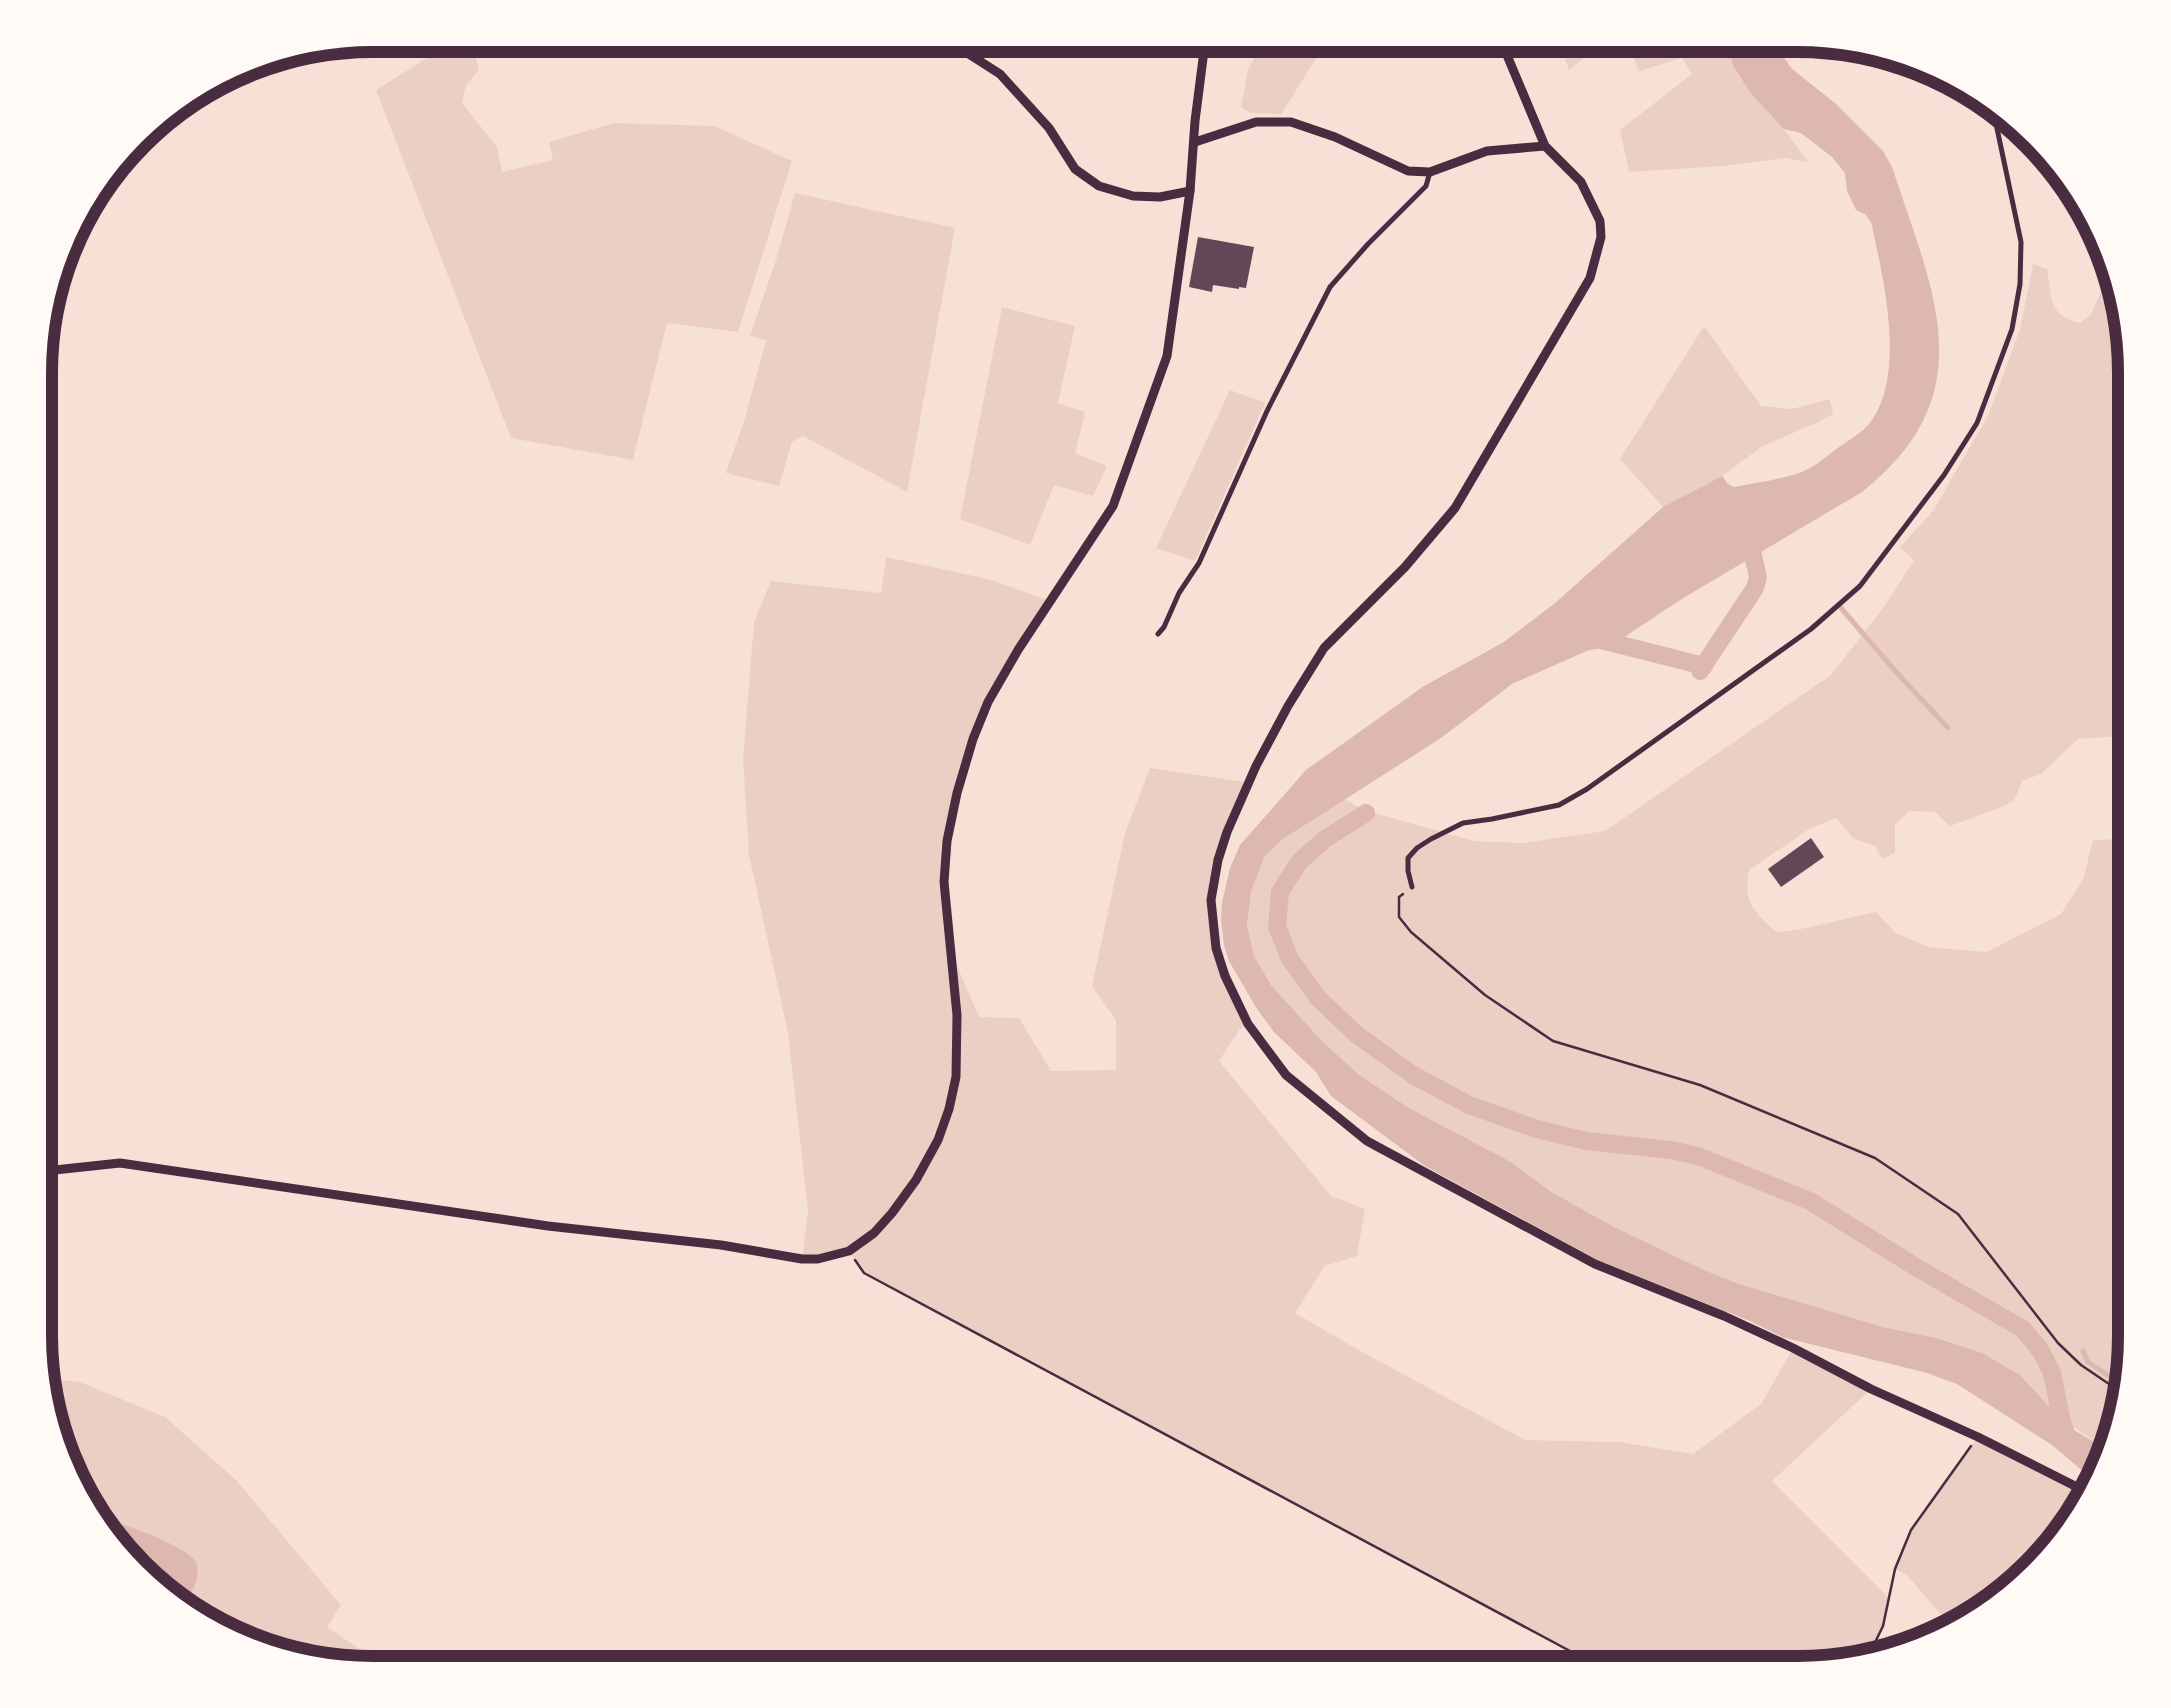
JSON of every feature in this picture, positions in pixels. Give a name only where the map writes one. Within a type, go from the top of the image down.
[{"type":"street","points":[[967,53],[1000,74],[1049,128],[1075,170],[1099,186],[1133,196],[1160,198],[1190,191]]},
{"type":"street","points":[[53,1170],[120,1163],[548,1226],[720,1244],[802,1259],[849,1251],[874,1233],[916,1180],[950,1110],[956,1076],[957,1015],[944,882],[947,841],[973,739],[988,702],[1025,638],[1112,506],[1168,356],[1204,53]]},
{"type":"street","points":[[1506,53],[1545,146],[1581,182],[1600,221],[1590,278],[1454,508],[1404,567],[1324,648],[1256,766],[1227,832],[1211,900],[1216,948],[1224,976],[1248,1024],[1286,1075],[1367,1141],[1595,1264],[1793,1348],[2078,1489]]},
{"type":"street","points":[[1195,142],[1256,122],[1292,122],[1408,172],[1430,172],[1487,152],[1545,146]]},
{"type":"lane","points":[[1412,886],[1408,858],[1416,848],[1463,823],[1559,805],[1588,789],[1811,628],[1860,586],[1944,475],[1976,423],[2012,328],[2020,284],[2020,242],[1995,122]]},
{"type":"lane","points":[[1158,634],[1199,563],[1267,411],[1330,287],[1426,186],[1430,172]]},
{"type":"path","points":[[1412,886],[1399,897],[1398,908],[1410,932],[1485,995],[1553,1040],[1700,1085],[1876,1158],[1958,1214],[2058,1343],[2080,1365],[2114,1388]]},
{"type":"path","points":[[849,1251],[864,1273],[1580,1656]]},
{"type":"path","points":[[1874,1645],[1910,1530],[1978,1437]]},
{"type":"shaded area","points":[[435,53],[474,53],[479,70],[466,85],[462,103],[497,147],[502,172],[553,160],[549,142],[614,123],[714,126],[792,161],[738,332],[667,323],[633,460],[511,438],[376,90]]},
{"type":"shaded area","points":[[1257,53],[1320,53],[1281,114],[1250,113],[1241,107],[1248,70]]},
{"type":"shaded area","points":[[1563,53],[1590,53],[1569,70]]},
{"type":"shaded area","points":[[1631,53],[1730,53],[1733,66],[1752,95],[1808,162],[1785,158],[1629,172],[1620,130],[1692,74],[1682,58],[1639,71]]},
{"type":"shaded area","points":[[1730,53],[1781,53],[1791,68],[1836,104],[1883,151],[1892,167],[1922,257],[1939,340],[1937,379],[1925,417],[1901,455],[1862,492],[1680,600],[1608,648],[1589,650],[1512,684],[1441,738],[1283,839],[1264,857],[1251,892],[1247,924],[1254,956],[1271,985],[1358,1074],[1409,1108],[1511,1162],[1550,1191],[1612,1226],[1736,1283],[1883,1327],[1936,1338],[1982,1353],[2020,1375],[2067,1426],[2099,1445],[2086,1474],[2052,1445],[1957,1384],[1782,1337],[1598,1260],[1425,1166],[1331,1096],[1316,1072],[1274,1032],[1257,1009],[1224,945],[1222,903],[1240,845],[1306,770],[1424,686],[1504,642],[1555,603],[1663,507],[1722,476],[1734,487],[1801,472],[1872,420],[1882,400],[1890,350],[1886,295],[1871,222],[1856,210],[1847,191],[1845,173],[1832,157],[1801,133],[1784,129],[1752,95],[1733,66]]},
{"type":"shaded area","points":[[795,193],[955,228],[907,492],[803,436],[792,442],[779,486],[726,473],[766,340],[750,336]]},
{"type":"shaded area","points":[[2090,243],[2108,290],[2116,331],[2118,736],[2078,739],[2041,774],[2022,781],[2014,801],[1950,826],[1935,812],[1909,811],[1895,825],[1895,853],[1882,859],[1875,846],[1853,838],[1836,818],[1811,828],[1749,870],[1747,891],[1756,911],[1776,932],[1876,912],[1896,933],[1928,947],[1987,952],[2061,914],[2083,880],[2093,840],[2118,840],[2118,1356],[2108,1418],[2099,1444],[1936,1338],[1883,1327],[1704,1270],[1612,1226],[1550,1191],[1511,1162],[1409,1108],[1358,1074],[1271,985],[1254,956],[1247,924],[1251,892],[1264,857],[1283,839],[1344,799],[1364,810],[1474,841],[1522,843],[1605,831],[1831,675],[1884,607],[1914,560],[1900,547],[1933,511],[1989,414],[2020,329],[2033,264],[2047,269],[2053,304],[2069,320],[2080,323],[2091,314],[2101,292]]},
{"type":"shaded area","points":[[1002,307],[1075,326],[1058,403],[1085,412],[1075,453],[1107,466],[1093,496],[1054,485],[1030,545],[960,519]]},
{"type":"shaded area","points":[[1704,326],[1761,406],[1792,409],[1830,399],[1833,414],[1763,446],[1722,476],[1663,507],[1620,459]]},
{"type":"shaded area","points":[[1230,390],[1265,403],[1195,561],[1156,548]]},
{"type":"shaded area","points":[[886,557],[992,580],[1050,601],[976,730],[939,884],[952,954],[979,1017],[1019,1018],[1051,1071],[1116,1070],[1116,1020],[1092,986],[1125,833],[1150,768],[1244,782],[1217,865],[1211,908],[1217,951],[1248,1024],[1240,1029],[1219,1061],[1331,1196],[1365,1209],[1357,1256],[1325,1266],[1295,1313],[1525,1440],[1619,1442],[1693,1454],[1762,1403],[1793,1348],[1871,1389],[1772,1481],[1890,1599],[1874,1645],[1798,1656],[1579,1656],[864,1273],[849,1251],[802,1259],[808,1211],[788,1033],[749,855],[743,759],[754,622],[771,581],[881,593]]},
{"type":"shaded area","points":[[56,1380],[80,1382],[165,1417],[236,1480],[341,1605],[327,1627],[369,1655],[290,1645],[231,1622],[189,1597],[193,1591],[169,1544],[114,1522],[107,1513],[77,1458],[63,1418]]},
{"type":"shaded area","points":[[1978,1437],[2077,1490],[2025,1562],[1993,1589],[1945,1619],[1906,1574],[1895,1569],[1911,1530]]},
{"type":"shaded area","points":[[113,1522],[150,1535],[192,1558],[197,1565],[197,1577],[189,1597],[146,1562]]},
{"type":"building","points":[[1198,237],[1254,247],[1246,288],[1213,285],[1212,292],[1189,287]]},
{"type":"building","points":[[1811,838],[1824,857],[1781,887],[1768,869]]},
{"type":"waterway","points":[[1700,671],[1755,588],[1758,577],[1749,538]]},
{"type":"waterway","points":[[1841,608],[1948,728]]},
{"type":"waterway","points":[[1593,638],[1704,666]]},
{"type":"waterway","points":[[1366,813],[1325,839],[1299,862],[1280,892],[1277,927],[1290,959],[1318,998],[1356,1034],[1413,1075],[1469,1105],[1586,1141],[1698,1156],[1810,1201],[2023,1329],[2052,1373],[2068,1440]]},
{"type":"waterway","points":[[2083,1351],[2088,1362],[2115,1380]]}]
